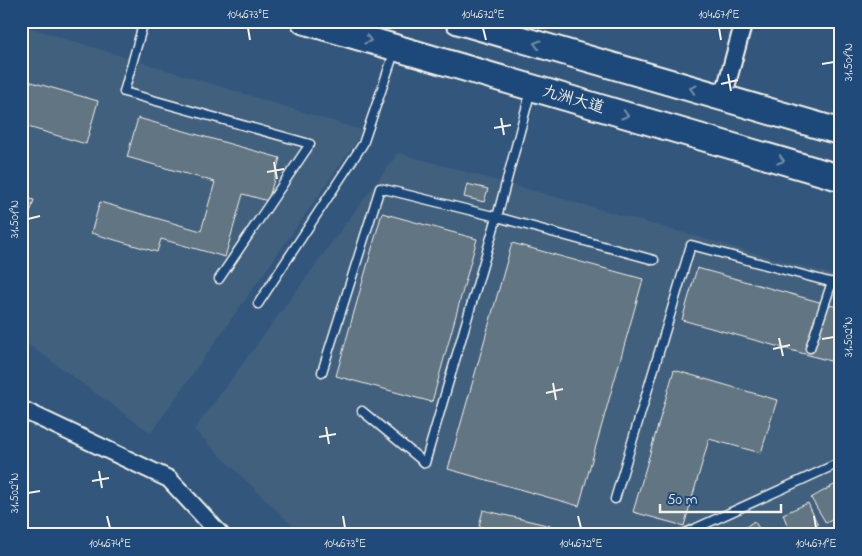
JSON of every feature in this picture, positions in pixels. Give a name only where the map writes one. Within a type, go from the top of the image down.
[{"type":"main road","name":"九洲大道","points":[[304,21],[841,178]]},
{"type":"main road","points":[[458,21],[841,132]]},
{"type":"street","points":[[723,98],[744,21]]},
{"type":"street","points":[[21,409],[168,479],[221,535]]},
{"type":"lane","points":[[144,21],[124,92],[310,144],[219,279]]},
{"type":"lane","points":[[258,304],[363,144],[396,48]]},
{"type":"lane","points":[[362,411],[425,463],[497,217],[532,88]]},
{"type":"lane","points":[[322,372],[380,188],[497,217],[654,260]]},
{"type":"lane","points":[[615,498],[691,245],[841,285]]},
{"type":"lane","points":[[810,348],[832,282]]},
{"type":"lane","points":[[681,535],[841,462]]},
{"type":"shaded area","points":[[21,25],[364,131],[151,433],[21,339]]},
{"type":"shaded area","points":[[398,153],[841,277],[841,534],[302,535],[194,430]]},
{"type":"building","points":[[21,79],[98,101],[86,144],[21,125]]},
{"type":"building","points":[[138,118],[280,158],[268,201],[243,194],[225,257],[161,239],[157,252],[91,233],[100,202],[201,231],[215,182],[127,157]]},
{"type":"building","points":[[467,184],[488,189],[484,202],[464,197]]},
{"type":"building","points":[[21,197],[34,200],[25,230],[21,229]]},
{"type":"building","points":[[382,213],[477,239],[432,402],[336,376]]},
{"type":"building","points":[[512,243],[643,279],[579,506],[448,469]]},
{"type":"building","points":[[697,268],[841,308],[841,364],[682,320]]},
{"type":"building","points":[[674,370],[777,400],[761,453],[709,439],[684,526],[633,512]]},
{"type":"building","points":[[841,481],[841,515],[826,523],[811,498]]},
{"type":"building","points":[[808,503],[818,525],[791,535],[783,514]]},
{"type":"building","points":[[483,510],[551,526],[548,535],[491,532],[479,526]]},
{"type":"building","points":[[754,521],[764,535],[735,535]]}]
